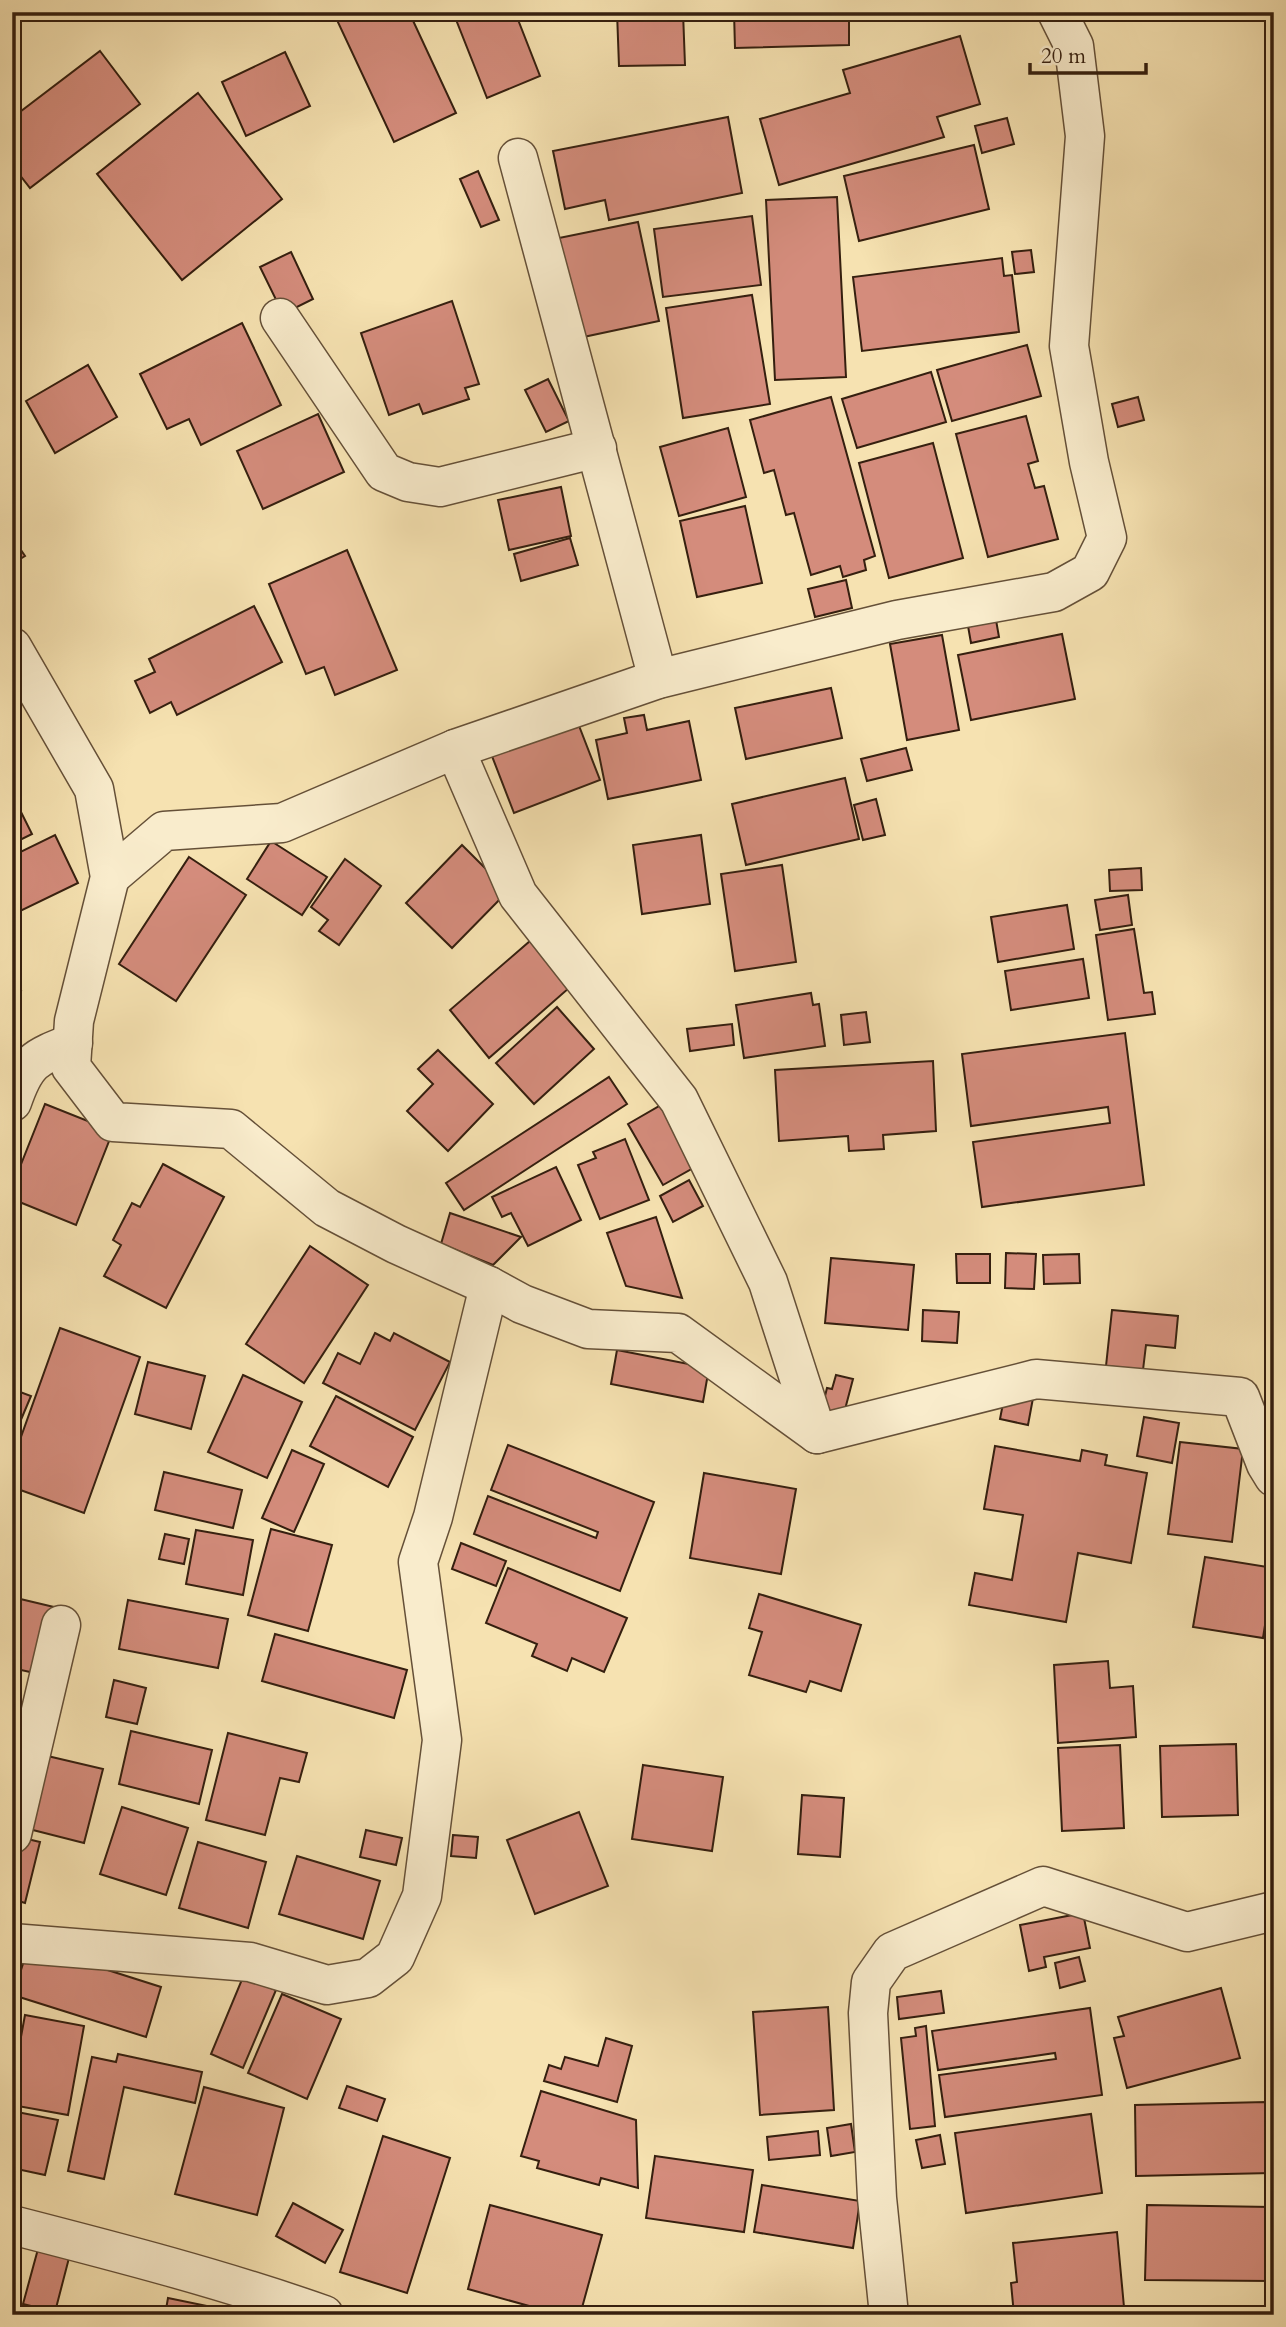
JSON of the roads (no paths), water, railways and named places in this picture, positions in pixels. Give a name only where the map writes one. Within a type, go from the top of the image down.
[{"type":"street","points":[[110,877],[164,831],[282,822],[455,750],[658,680],[897,620],[1054,592],[1090,572],[1107,538],[1089,462],[1069,346],[1085,136],[1074,46],[1056,12]]},
{"type":"street","points":[[518,158],[658,680]]},
{"type":"street","points":[[280,318],[384,472],[408,482],[440,487],[597,447]]},
{"type":"street","points":[[12,647],[94,789],[110,877],[74,1021],[71,1067],[113,1122],[231,1129],[327,1209],[522,1304],[588,1329],[678,1334],[817,1434],[1036,1379],[1240,1397],[1266,1464],[1274,1477]]},
{"type":"street","points":[[455,750],[518,895],[679,1100],[768,1282],[817,1434]]},
{"type":"street","points":[[12,1102],[21,1077],[38,1056],[73,1043]]},
{"type":"street","points":[[12,1943],[250,1962],[327,1985],[369,1978],[395,1957],[422,1896],[442,1740],[418,1562],[433,1517],[489,1286]]},
{"type":"street","points":[[12,1834],[61,1625]]},
{"type":"street","points":[[889,2315],[877,2198],[868,2013],[871,1982],[892,1952],[1043,1886],[1187,1932],[1274,1911]]},
{"type":"street","points":[[12,2225],[116,2252],[279,2307],[324,2315]]}]
